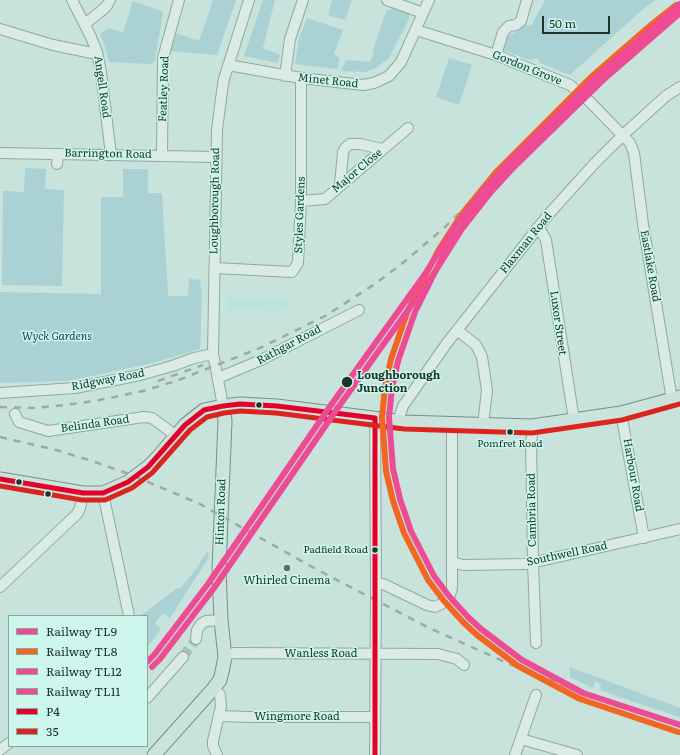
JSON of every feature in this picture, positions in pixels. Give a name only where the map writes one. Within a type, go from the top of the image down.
[{"type":"main road","points":[[0,479],[83,493],[103,493],[128,482],[148,467],[184,425],[204,410],[223,406],[240,404],[277,406],[398,421],[532,426],[621,412],[676,399]]},
{"type":"main road","name":"Hinton Road","points":[[154,755],[214,688],[221,676],[225,657],[221,620],[219,569],[225,426],[223,406]]},
{"type":"street","name":"Angell Road","points":[[72,0],[85,24],[97,52],[101,72],[111,155]]},
{"type":"street","points":[[85,24],[106,8],[110,0]]},
{"type":"street","name":"Featley Road","points":[[162,155],[163,58],[179,0]]},
{"type":"street","name":"Loughborough Road","points":[[223,406],[213,354],[217,130],[222,91],[228,65],[249,0]]},
{"type":"street","points":[[285,76],[290,39],[303,0]]},
{"type":"street","points":[[387,0],[423,13]]},
{"type":"street","name":"Minet Road","points":[[228,65],[301,78],[363,85],[374,83],[383,80],[401,62],[429,0]]},
{"type":"street","points":[[496,55],[503,32],[509,26],[516,25],[521,21],[527,0]]},
{"type":"street","points":[[0,29],[53,45],[92,53],[97,52]]},
{"type":"street","name":"Gordon Grove","points":[[416,30],[496,55],[570,85],[589,101],[623,135]]},
{"type":"street","name":"Styles Gardens","points":[[215,268],[292,272],[298,263],[301,78]]},
{"type":"street","name":"Flaxman Road","points":[[398,421],[403,406],[457,330],[537,228],[578,181],[623,135],[655,106],[680,87]]},
{"type":"street","name":"Major Close","points":[[300,201],[325,198],[408,128]]},
{"type":"street","name":"Eastlake Road","points":[[623,135],[630,143],[634,153],[643,224],[676,399]]},
{"type":"street","points":[[340,185],[342,152],[346,147],[350,144],[360,144],[382,149]]},
{"type":"street","name":"Barrington Road","points":[[0,153],[57,159],[111,155],[216,157]]},
{"type":"street","name":"Luxor Street","points":[[537,228],[542,231],[546,240],[574,420]]},
{"type":"street","name":"Rathgar Road","points":[[218,378],[261,360],[358,310]]},
{"type":"street","points":[[457,330],[476,345],[482,357],[487,390],[483,425]]},
{"type":"street","name":"Ridgway Road","points":[[0,393],[75,388],[140,375],[194,358],[213,354]]},
{"type":"street","name":"Harbour Road","points":[[621,412],[644,538]]},
{"type":"street","name":"Belinda Road","points":[[15,414],[19,422],[48,431],[144,417],[152,418],[175,435]]},
{"type":"street","points":[[375,418],[375,755]]},
{"type":"street","points":[[376,584],[383,584],[427,605],[435,606],[441,604],[450,594],[452,588],[452,424]]},
{"type":"street","name":"Cambria Road","points":[[532,426],[533,563],[536,643]]},
{"type":"street","points":[[0,587],[77,514],[80,508],[83,493]]},
{"type":"street","points":[[103,493],[129,615]]},
{"type":"street","name":"Southwell Road","points":[[452,562],[463,564],[533,563],[680,529]]},
{"type":"street","points":[[196,639],[198,630],[202,624],[206,621],[221,620]]},
{"type":"street","name":"Wanless Road","points":[[225,657],[234,653],[439,654],[457,659],[464,665]]},
{"type":"street","points":[[148,697],[183,657]]},
{"type":"street","points":[[214,688],[219,693],[221,699],[220,716],[213,741],[213,746],[217,755]]},
{"type":"street","points":[[515,755],[536,695]]},
{"type":"street","name":"Wingmore Road","points":[[220,716],[374,717]]},
{"type":"street","points":[[521,739],[577,755]]},
{"type":"street","points":[[0,750],[8,744]]},
{"type":"shaded area","points":[[229,298],[290,300],[290,307],[276,311],[228,309]]},
{"type":"green space","points":[[213,0],[236,0],[217,55],[170,51],[175,33],[199,41]]},
{"type":"green space","points":[[263,0],[275,0],[263,48],[280,55],[277,63],[244,56]]},
{"type":"green space","points":[[332,0],[352,0],[345,20],[328,15]]},
{"type":"green space","points":[[545,0],[656,0],[642,10],[570,75],[540,63],[537,58],[530,60],[502,50],[505,38],[519,30],[523,25],[531,26]]},
{"type":"green space","points":[[133,1],[163,12],[155,61],[151,64],[109,62],[100,34],[108,28],[123,32]]},
{"type":"green space","points":[[394,8],[410,13],[408,21],[389,58],[376,68],[365,72],[341,71],[346,60],[370,62],[386,11]]},
{"type":"green space","points":[[307,18],[343,30],[334,54],[340,59],[337,69],[295,64],[299,38]]},
{"type":"green space","points":[[449,58],[472,65],[459,105],[436,97]]},
{"type":"green space","points":[[25,168],[46,169],[45,189],[64,190],[62,286],[2,285],[3,191],[24,192]]},
{"type":"green space","name":"Wyck Gardens","points":[[123,169],[148,169],[148,193],[162,193],[168,296],[188,296],[189,279],[200,280],[202,297],[200,349],[149,364],[68,381],[0,383],[0,292],[101,294],[101,197],[123,197]]},
{"type":"green space","points":[[207,551],[209,557],[170,618],[163,613],[155,623],[161,629],[148,646],[148,615],[141,615],[177,588],[180,589],[196,569]]},
{"type":"green space","points":[[570,667],[680,708],[680,717],[599,689],[601,684],[595,681],[593,688],[570,677]]},
{"type":"tunnel","points":[[183,657],[196,639]]},
{"type":"railway","points":[[0,407],[34,408],[65,405],[95,401],[143,391],[176,381],[260,348],[325,316],[375,284],[444,228],[486,187]]},
{"type":"railway","points":[[158,381],[203,365]]},
{"type":"railway","points":[[0,437],[56,450],[92,461],[129,474],[200,504],[314,568],[429,628],[512,665],[583,693]]},
{"type":"rail line","name":"TL12","points":[[148,661],[208,584],[331,405],[425,274],[456,225],[486,187],[509,162],[597,76],[680,4]]},
{"type":"rail line","name":"TL8","points":[[676,5],[591,77],[497,171],[462,214],[438,251],[408,310],[391,359],[385,387],[382,417],[386,471],[393,501],[404,533],[428,580],[463,622],[477,635],[518,666],[580,699],[678,732]]},
{"type":"rail line","name":"TL9","points":[[680,11],[596,82],[502,176],[468,218],[444,254],[415,312],[398,361],[392,388],[389,417],[393,469],[400,499],[411,531],[434,576],[449,596],[468,617],[481,629],[522,660],[583,693],[680,725]]},
{"type":"rail line","name":"TL11","points":[[152,667],[160,659],[214,588],[337,409],[431,278],[462,229],[491,192],[514,167],[602,81],[680,13]]},
{"type":"transit line","name":"P4","points":[[0,479],[83,493],[103,493],[128,482],[148,467],[185,425],[204,410],[223,406],[240,404],[277,406],[375,418]]},
{"type":"transit line","name":"35","points":[[0,486],[82,500],[105,500],[132,488],[152,473],[190,430],[207,417],[240,411],[276,413],[404,429],[532,433],[622,420],[680,404]]},
{"type":"transit line","name":"P4","points":[[375,418],[375,755]]},
{"type":"place","name":"Loughborough Junction","points":[[347,382]]},
{"type":"place","name":"Pomfret Road","points":[[510,432]]},
{"type":"place","name":"Padfield Road","points":[[375,550]]},
{"type":"place","name":"Whirled Cinema","points":[[287,568]]}]
